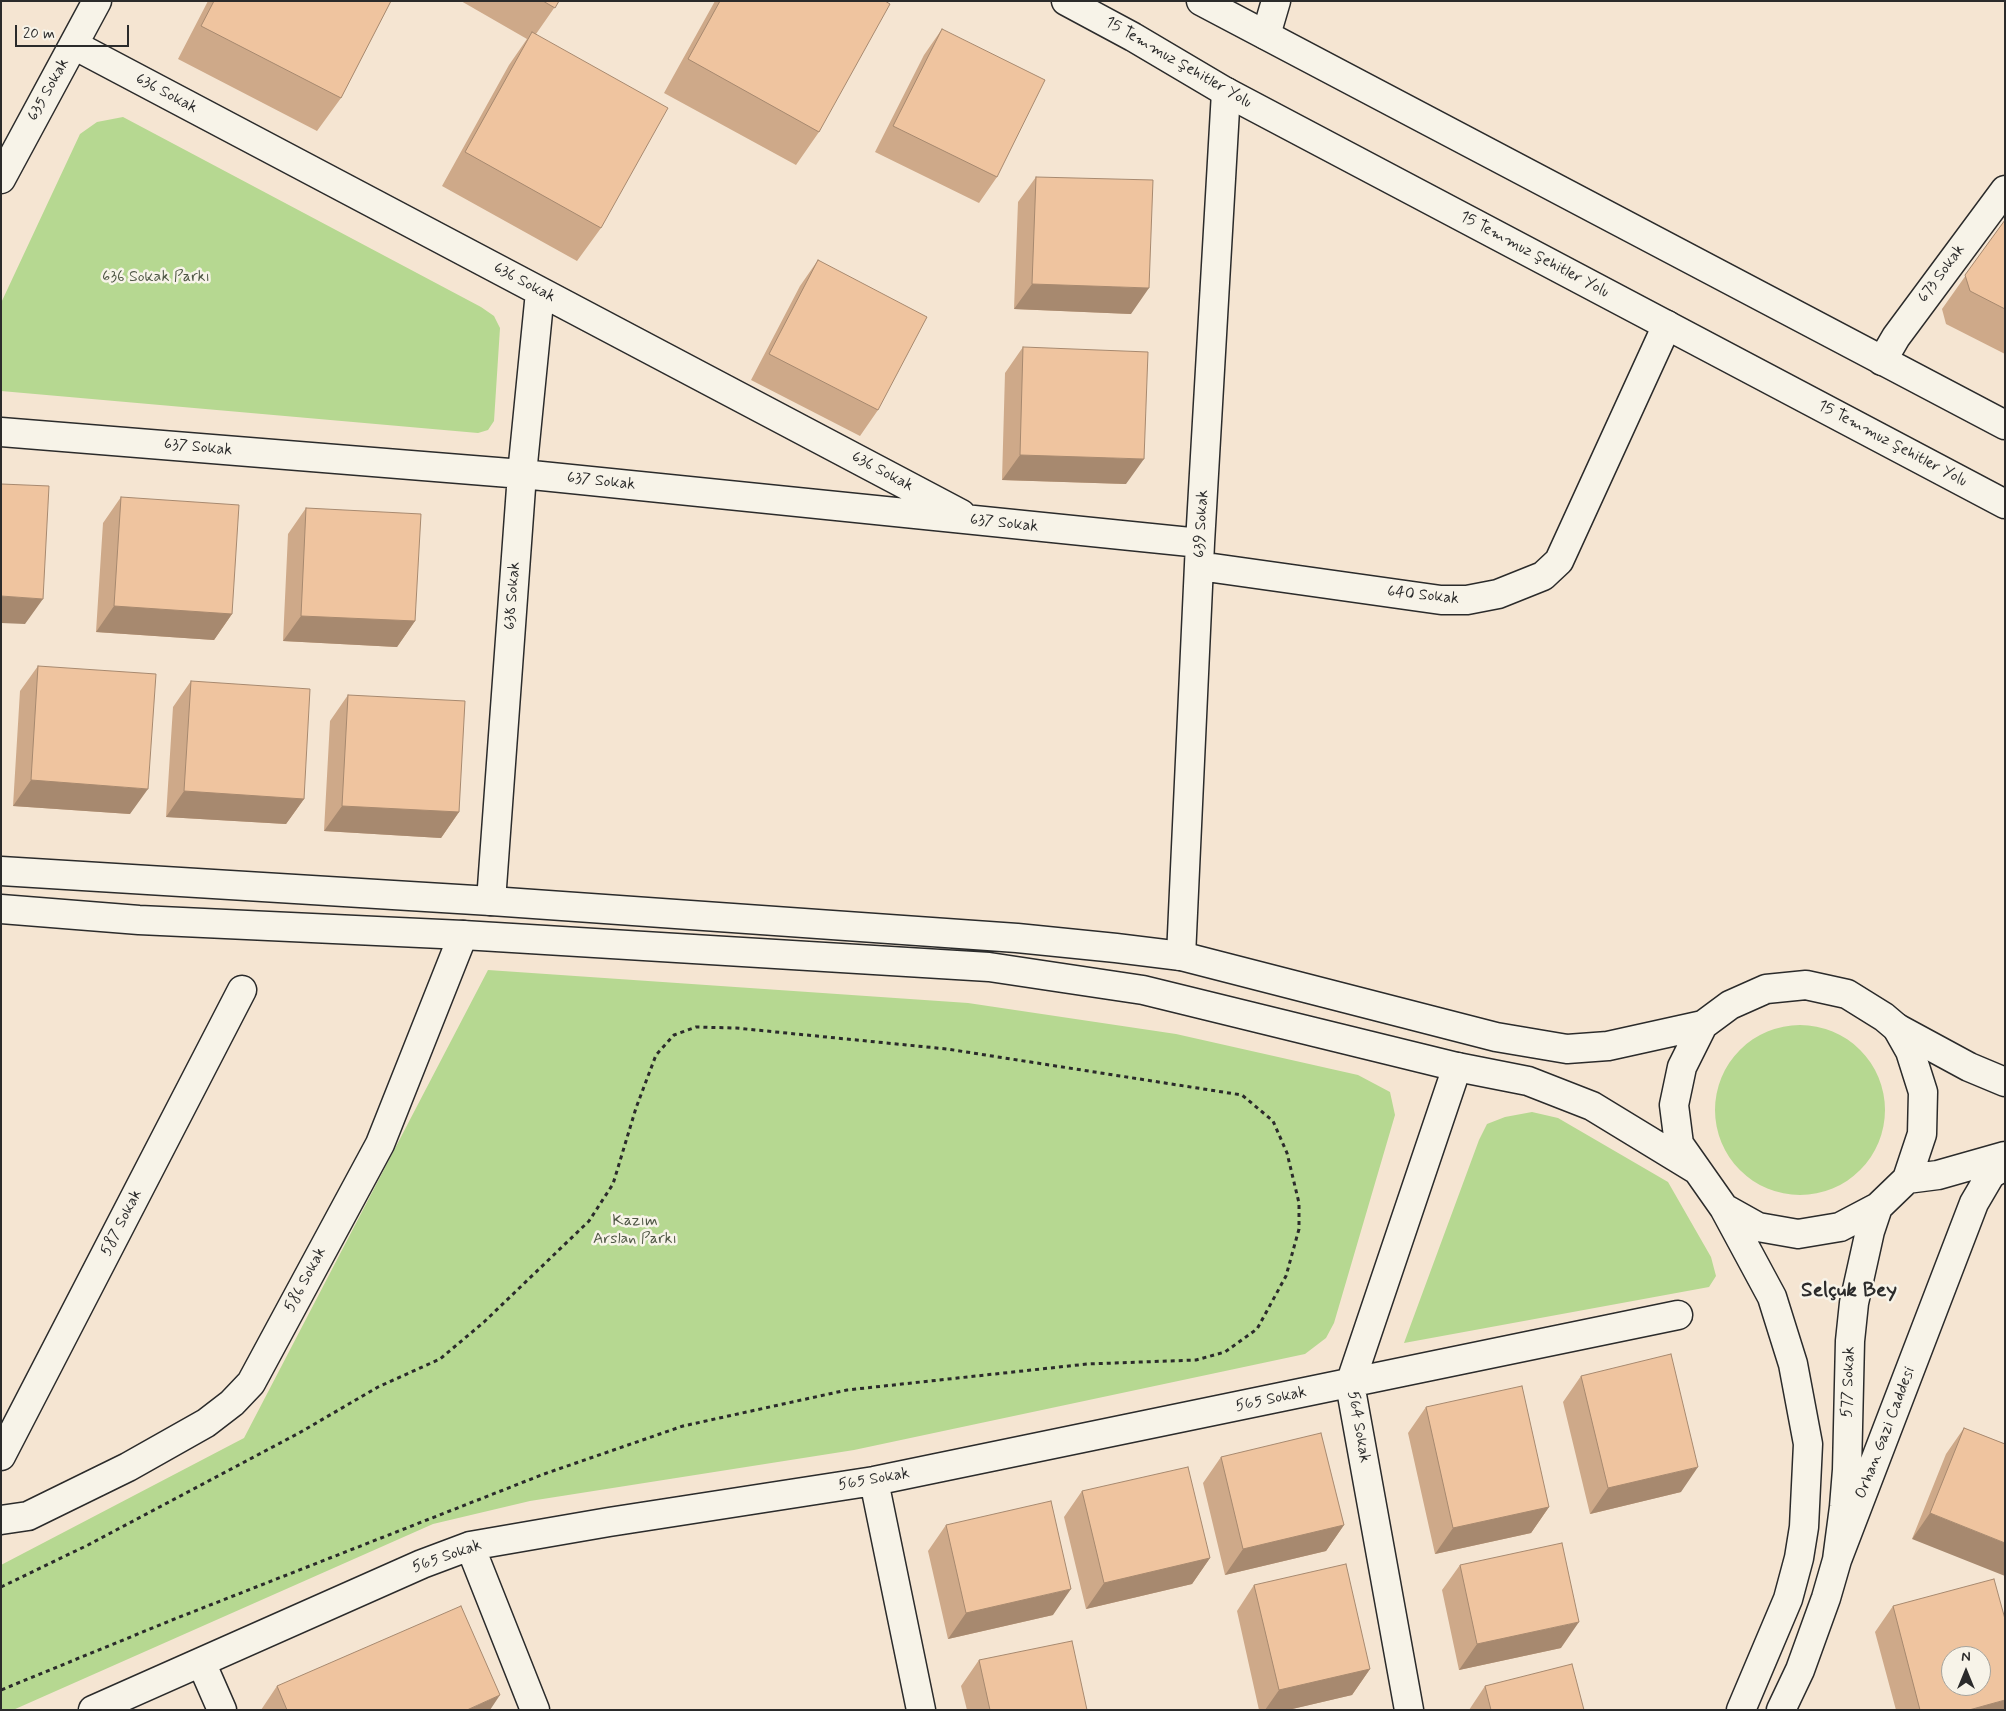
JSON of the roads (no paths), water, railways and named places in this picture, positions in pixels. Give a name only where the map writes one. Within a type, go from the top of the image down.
[{"type":"street","name":"635 Sokak","points":[[1,179],[10,141],[74,45],[97,1]]},
{"type":"street","name":"15 Temmuz Şehitler Yolu","points":[[1066,1],[1134,37],[1226,92],[2005,504]]},
{"type":"street","points":[[1201,1],[1882,361],[2005,424]]},
{"type":"street","points":[[1266,35],[1276,1]]},
{"type":"street","name":"636 Sokak","points":[[74,45],[974,521]]},
{"type":"street","name":"639 Sokak","points":[[1181,956],[1200,555],[1226,92]]},
{"type":"street","name":"673 Sokak","points":[[1882,361],[1896,337],[2005,190]]},
{"type":"street","name":"638 Sokak","points":[[491,901],[522,474],[540,292]]},
{"type":"street","name":"640 Sokak","points":[[1200,555],[1441,600],[1467,600],[1498,594],[1543,576],[1559,561],[1667,325]]},
{"type":"street","name":"637 Sokak","points":[[1,432],[522,474],[974,521],[1200,555]]},
{"type":"street","points":[[1,870],[491,901],[1017,938],[1181,956],[1496,1037],[1567,1049],[1608,1046],[1703,1025],[1730,1005],[1766,989],[1806,985],[1847,994],[1884,1017],[1897,1028],[1969,1066],[2005,1082]]},
{"type":"street","points":[[1,909],[139,920],[463,935],[989,967],[1143,990],[1457,1067],[1528,1081],[1592,1106],[1697,1170]]},
{"type":"street","name":"586 Sokak","points":[[1,1520],[28,1516],[128,1467],[206,1423],[232,1403],[250,1383],[380,1144],[463,935]]},
{"type":"street","name":"587 Sokak","points":[[1,1456],[242,990]]},
{"type":"street","points":[[1703,1025],[1682,1066],[1674,1105],[1679,1144],[1724,1208],[1772,1297],[1793,1364],[1808,1444],[1804,1527],[1799,1558],[1788,1599],[1743,1707]]},
{"type":"street","points":[[1724,1208],[1758,1227],[1798,1234],[1840,1227],[1878,1206],[1907,1179],[1922,1134],[1923,1092],[1910,1051],[1897,1028]]},
{"type":"street","name":"564 Sokak","points":[[1409,1710],[1350,1384],[1457,1067]]},
{"type":"street","points":[[1907,1179],[1938,1176],[2005,1156]]},
{"type":"street","name":"Orhan Gazi Caddesi","points":[[1781,1710],[1809,1646],[1837,1560],[1974,1203],[1991,1174],[2005,1166]]},
{"type":"street","name":"577 Sokak","points":[[1837,1560],[1844,1507],[1850,1341],[1854,1303],[1870,1231],[1878,1206]]},
{"type":"street","name":"565 Sokak","points":[[93,1710],[422,1564],[470,1546],[609,1522],[874,1481],[1678,1316]]},
{"type":"street","points":[[874,1481],[921,1710]]},
{"type":"street","points":[[470,1546],[535,1710]]},
{"type":"street","points":[[201,1662],[222,1710]]},
{"type":"district","name":"Selçuk Bey","points":[[1849,1292]]},
{"type":"park label","name":"636 Sokak Parkı","points":[[156,278]]},
{"type":"park label","name":"Kazım Arslan Parkı","points":[[635,1231]]}]
